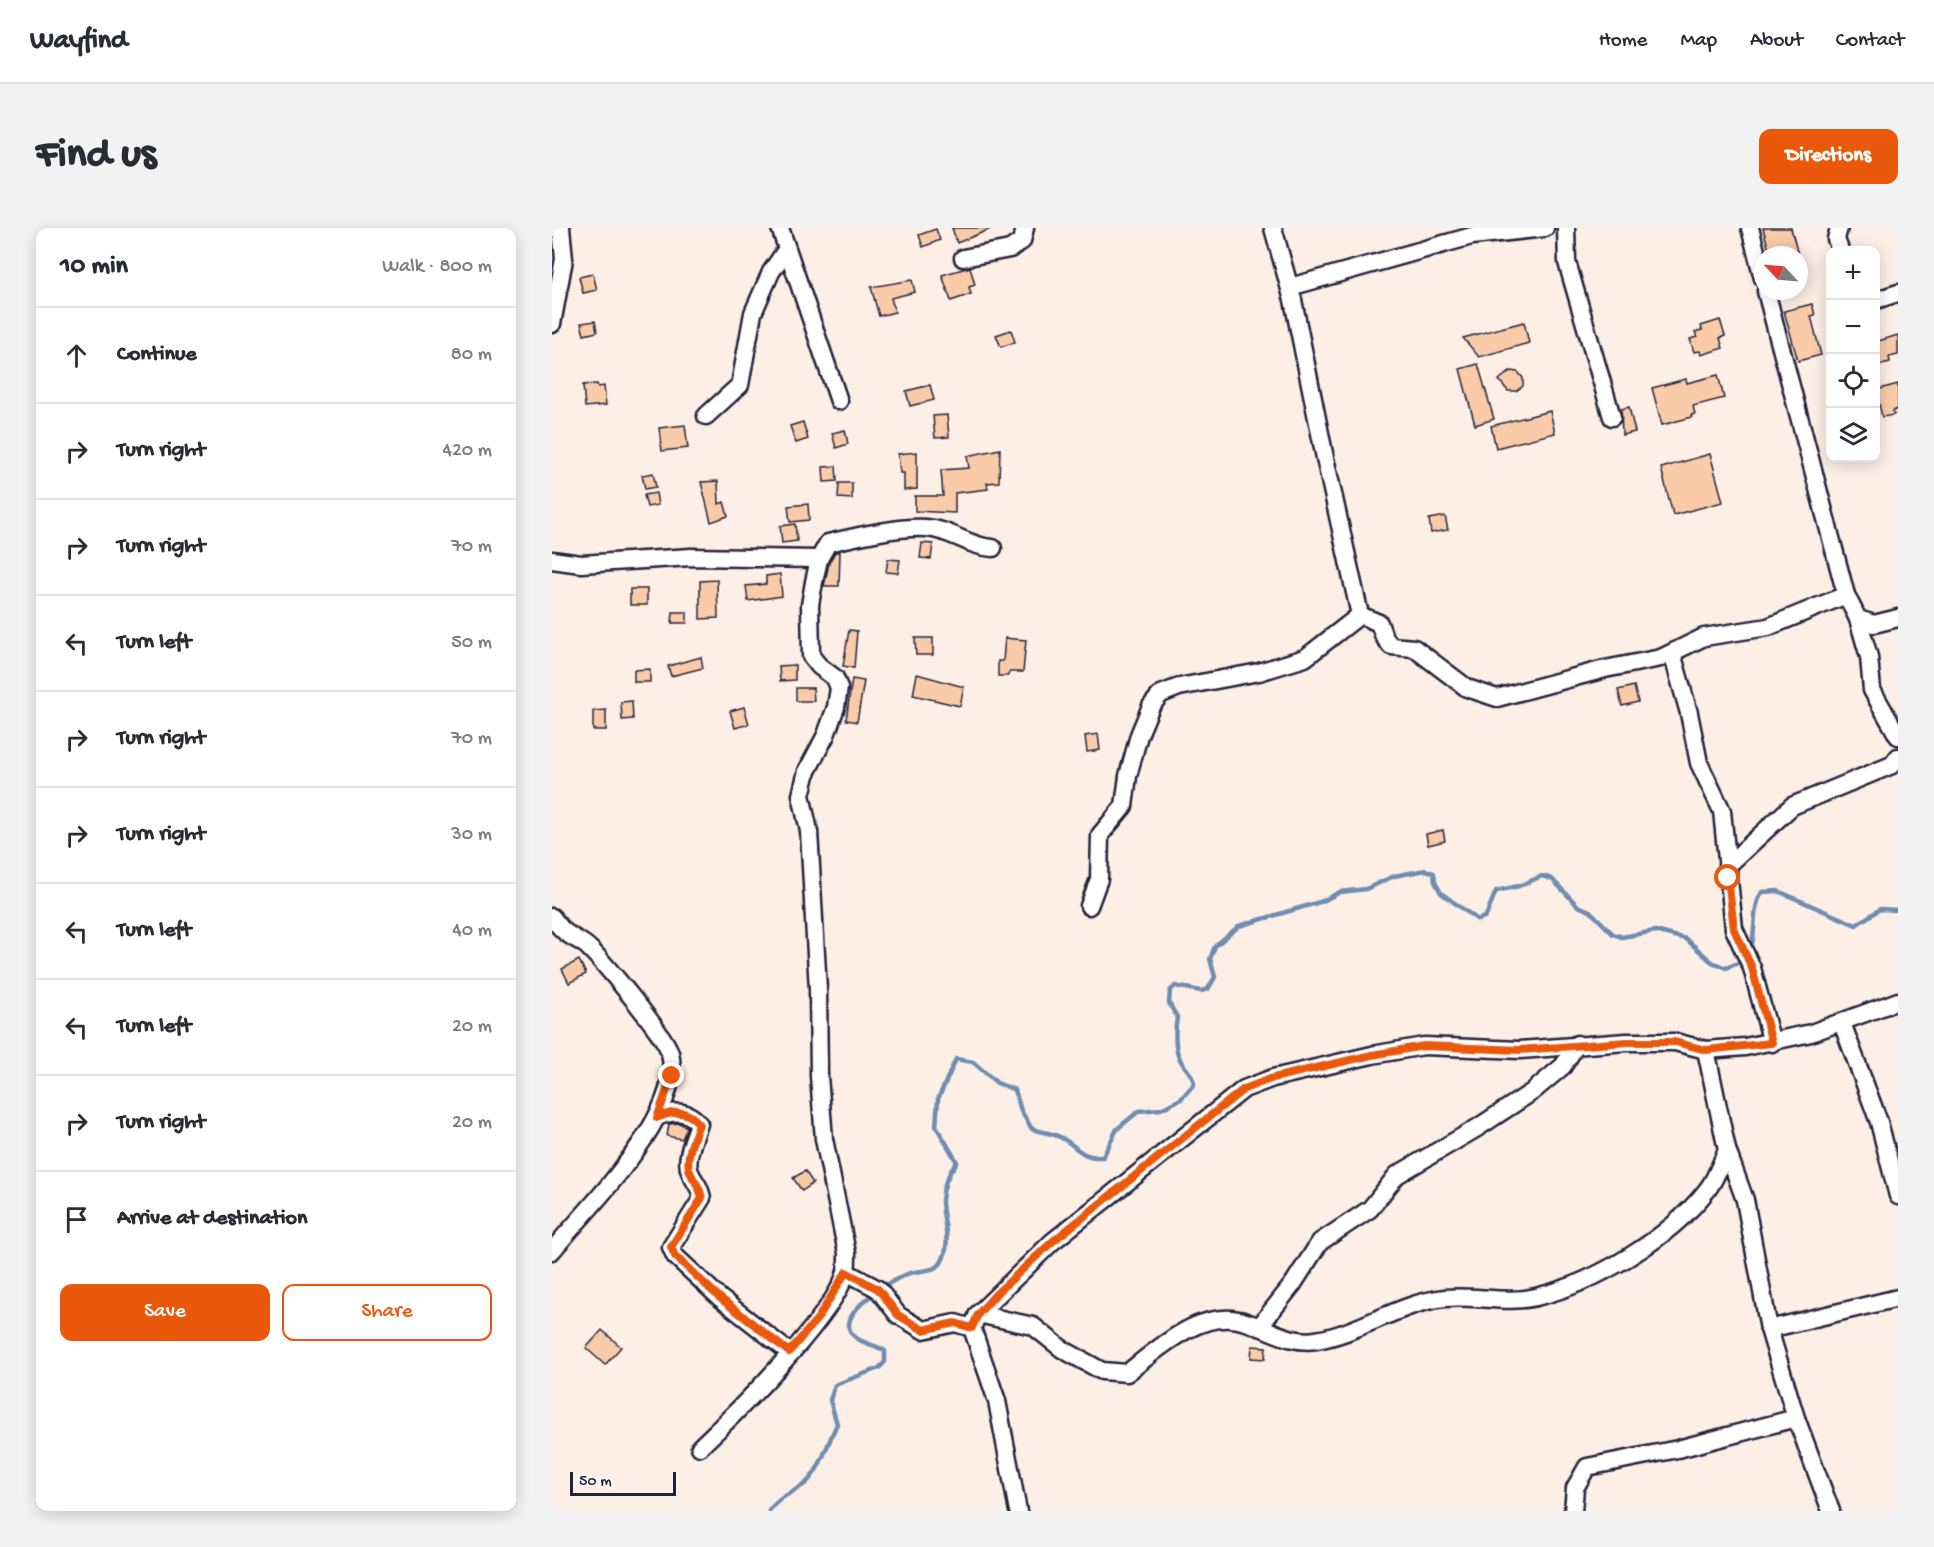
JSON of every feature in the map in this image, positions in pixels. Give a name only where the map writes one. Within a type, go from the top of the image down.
[{"type":"street","points":[[552,324],[564,259],[561,228]]},
{"type":"street","points":[[780,228],[839,401]]},
{"type":"street","points":[[963,258],[1010,249],[1022,241],[1025,228]]},
{"type":"street","points":[[1273,228],[1290,287],[1360,615]]},
{"type":"street","points":[[1290,287],[1472,236],[1545,228]]},
{"type":"street","points":[[1566,228],[1567,262],[1612,417]]},
{"type":"street","points":[[1750,228],[1755,246]]},
{"type":"street","points":[[1839,228],[1836,239],[1839,246]]},
{"type":"street","points":[[706,416],[740,385],[753,313],[771,272],[786,250]]},
{"type":"street","points":[[1880,298],[1898,293]]},
{"type":"street","points":[[1768,300],[1846,595],[1858,619],[1869,657],[1872,690],[1898,736]]},
{"type":"street","points":[[700,1447],[731,1418],[818,1318],[846,1272],[847,1253],[824,1138],[819,1076],[818,990],[809,831],[801,795],[807,771],[830,725],[839,688],[835,678],[819,666],[811,656],[810,605],[819,559],[828,543],[926,528],[959,537],[980,548],[993,548]]},
{"type":"street","points":[[552,560],[581,564],[691,557],[819,559]]},
{"type":"street","points":[[1360,615],[1378,623],[1391,646],[1414,648],[1467,688],[1497,698],[1672,653],[1704,637],[1768,627],[1846,595]]},
{"type":"street","points":[[1089,906],[1100,879],[1100,835],[1124,806],[1128,776],[1139,735],[1151,706],[1161,694],[1179,687],[1260,672],[1305,658],[1360,615]]},
{"type":"street","points":[[1858,619],[1874,624],[1898,618]]},
{"type":"street","points":[[1672,653],[1689,712],[1699,763],[1722,811],[1734,929],[1752,968],[1772,1043]]},
{"type":"street","points":[[1727,866],[1792,806],[1892,765],[1898,757]]},
{"type":"street","points":[[552,917],[564,932],[589,947],[655,1026],[670,1052],[672,1076],[657,1118],[635,1153],[552,1251]]},
{"type":"street","points":[[975,1321],[1052,1242],[1244,1089],[1273,1078],[1372,1055],[1424,1046],[1520,1050],[1577,1044],[1675,1042],[1706,1050],[1772,1043],[1842,1023],[1898,1001]]},
{"type":"street","points":[[1842,1023],[1879,1122],[1898,1196]]},
{"type":"street","points":[[1259,1327],[1293,1284],[1320,1242],[1370,1209],[1397,1175],[1477,1128],[1532,1092],[1563,1066],[1577,1044]]},
{"type":"street","points":[[1706,1050],[1727,1150],[1745,1200],[1769,1329],[1796,1418],[1831,1511]]},
{"type":"street","points":[[657,1118],[670,1111],[684,1113],[695,1118],[699,1124],[688,1163],[690,1172],[699,1184],[702,1198],[671,1247],[675,1256],[720,1298],[789,1352]]},
{"type":"street","points":[[846,1272],[878,1289],[898,1315],[923,1330],[975,1321],[1033,1326],[1062,1349],[1102,1371],[1126,1373],[1172,1337],[1218,1318],[1244,1321],[1289,1339],[1315,1340],[1399,1308],[1445,1298],[1534,1298],[1589,1279],[1639,1250],[1678,1219],[1707,1190],[1727,1150]]},
{"type":"street","points":[[1769,1329],[1898,1298]]},
{"type":"street","points":[[975,1321],[997,1401],[1018,1511]]},
{"type":"street","points":[[1573,1511],[1575,1488],[1587,1467],[1678,1449],[1796,1418]]},
{"type":"building","points":[[952,228],[993,228],[957,243]]},
{"type":"building","points":[[1763,228],[1791,228],[1796,246],[1768,246]]},
{"type":"building","points":[[936,229],[940,240],[923,247],[919,235]]},
{"type":"building","points":[[970,267],[975,285],[969,287],[971,294],[951,301],[942,275]]},
{"type":"building","points":[[593,274],[597,290],[583,293],[579,277]]},
{"type":"building","points":[[912,280],[915,292],[891,298],[895,312],[879,316],[871,287]]},
{"type":"building","points":[[1812,304],[1815,315],[1811,316],[1821,355],[1798,361],[1784,311]]},
{"type":"building","points":[[1720,320],[1725,336],[1720,338],[1723,348],[1701,355],[1700,351],[1694,352],[1690,339],[1697,337],[1695,332],[1702,330],[1701,326]]},
{"type":"building","points":[[595,321],[597,332],[584,335],[581,323]]},
{"type":"building","points":[[1524,322],[1529,343],[1479,357],[1463,338]]},
{"type":"building","points":[[1011,330],[1015,342],[1001,347],[996,335]]},
{"type":"building","points":[[1898,335],[1898,355],[1889,357],[1890,362],[1880,365],[1880,354],[1880,340]]},
{"type":"building","points":[[1478,364],[1494,419],[1475,425],[1460,369]]},
{"type":"building","points":[[1510,371],[1518,372],[1523,378],[1523,386],[1516,391],[1508,391],[1499,380]]},
{"type":"building","points":[[1718,375],[1724,398],[1693,406],[1695,414],[1691,415],[1692,417],[1662,425],[1652,388],[1686,379],[1687,383]]},
{"type":"building","points":[[597,384],[598,387],[604,386],[606,405],[585,407],[583,385]]},
{"type":"building","points":[[1898,384],[1898,409],[1893,411],[1894,415],[1882,417],[1880,389]]},
{"type":"building","points":[[930,385],[934,400],[910,406],[906,391]]},
{"type":"building","points":[[1629,407],[1635,432],[1622,435],[1621,409]]},
{"type":"building","points":[[1550,411],[1555,433],[1496,448],[1491,426]]},
{"type":"building","points":[[947,415],[949,437],[935,438],[933,416]]},
{"type":"building","points":[[803,422],[808,439],[796,443],[790,426]]},
{"type":"building","points":[[685,425],[688,448],[662,451],[659,428]]},
{"type":"building","points":[[845,430],[848,444],[836,448],[832,433]]},
{"type":"building","points":[[1000,449],[999,482],[987,483],[988,489],[955,493],[955,513],[915,511],[915,496],[943,496],[941,470],[969,468],[967,456]]},
{"type":"building","points":[[917,452],[917,489],[904,490],[904,473],[900,473],[898,454]]},
{"type":"building","points":[[1710,454],[1723,502],[1673,515],[1661,468]]},
{"type":"building","points":[[836,466],[837,481],[824,482],[823,467]]},
{"type":"building","points":[[653,473],[656,487],[645,489],[642,475]]},
{"type":"building","points":[[718,481],[719,504],[724,502],[728,516],[711,522],[701,482]]},
{"type":"building","points":[[839,483],[852,483],[852,499],[838,498]]},
{"type":"building","points":[[656,493],[658,505],[647,507],[644,495]]},
{"type":"building","points":[[808,504],[809,520],[790,522],[788,506]]},
{"type":"building","points":[[1445,516],[1448,530],[1431,533],[1429,519]]},
{"type":"building","points":[[795,524],[797,541],[782,543],[780,526]]},
{"type":"building","points":[[922,543],[933,544],[931,559],[920,558]]},
{"type":"building","points":[[835,552],[840,552],[839,586],[824,586],[829,563]]},
{"type":"building","points":[[888,559],[900,560],[898,573],[886,572]]},
{"type":"building","points":[[780,574],[782,596],[748,601],[746,586],[766,584],[766,576]]},
{"type":"building","points":[[717,580],[718,618],[700,619],[700,581]]},
{"type":"building","points":[[630,589],[647,589],[647,605],[630,605]]},
{"type":"building","points":[[673,612],[687,612],[687,623],[672,623]]},
{"type":"building","points":[[849,630],[857,631],[854,668],[843,666]]},
{"type":"building","points":[[915,638],[933,638],[933,655],[916,655]]},
{"type":"building","points":[[1005,638],[1026,640],[1023,672],[1009,672],[1008,676],[998,676],[998,661],[1003,661]]},
{"type":"building","points":[[701,657],[703,668],[671,676],[668,666]]},
{"type":"building","points":[[795,665],[795,680],[780,681],[779,666]]},
{"type":"building","points":[[650,669],[650,682],[634,682],[634,670]]},
{"type":"building","points":[[917,674],[964,687],[960,706],[913,695]]},
{"type":"building","points":[[852,679],[864,681],[857,722],[846,720]]},
{"type":"building","points":[[1634,686],[1638,702],[1622,706],[1618,690]]},
{"type":"building","points":[[796,688],[813,688],[814,701],[796,701]]},
{"type":"building","points":[[632,701],[633,719],[622,720],[621,702]]},
{"type":"building","points":[[744,707],[749,724],[735,728],[730,711]]},
{"type":"building","points":[[606,710],[606,730],[593,730],[593,711]]},
{"type":"building","points":[[1098,734],[1100,750],[1087,752],[1085,736]]},
{"type":"building","points":[[1443,830],[1445,841],[1428,845],[1426,834]]},
{"type":"building","points":[[579,960],[586,974],[569,983],[562,969]]},
{"type":"building","points":[[679,1123],[687,1127],[682,1139],[667,1136],[669,1124]]},
{"type":"building","points":[[805,1171],[813,1183],[802,1191],[793,1178]]},
{"type":"building","points":[[602,1330],[621,1347],[605,1365],[586,1348]]},
{"type":"building","points":[[1252,1346],[1266,1347],[1265,1359],[1251,1358]]},
{"type":"waterway","points":[[769,1511],[781,1499],[806,1483],[820,1463],[837,1424],[830,1400],[835,1385],[879,1368],[885,1362],[885,1351],[853,1335],[849,1327],[857,1308],[866,1299],[899,1278],[930,1269],[941,1263],[947,1239],[942,1200],[947,1180],[957,1162],[936,1126],[938,1099],[956,1059],[973,1062],[997,1083],[1015,1090],[1021,1111],[1032,1129],[1054,1134],[1089,1156],[1103,1157],[1117,1129],[1139,1111],[1161,1109],[1181,1099],[1194,1084],[1178,1055],[1175,1033],[1177,1017],[1169,1003],[1170,991],[1175,986],[1201,991],[1208,989],[1215,977],[1210,959],[1215,946],[1239,926],[1323,901],[1340,892],[1366,889],[1394,876],[1426,870],[1434,873],[1435,882],[1441,893],[1478,920],[1486,916],[1496,891],[1519,886],[1542,876],[1552,879],[1578,906],[1590,911],[1613,934],[1622,937],[1655,931],[1686,939],[1712,962],[1726,968],[1743,961]]},
{"type":"waterway","points":[[1750,952],[1756,906],[1762,892],[1778,891],[1856,925],[1880,909],[1898,910]]},
{"type":"route","points":[[672,1076],[657,1118],[670,1111],[684,1113],[695,1118],[699,1124],[688,1163],[690,1172],[699,1184],[702,1198],[671,1247],[675,1256],[720,1298],[789,1352],[818,1318],[835,1294],[846,1272],[878,1289],[898,1315],[923,1330],[955,1323],[972,1328],[978,1314],[996,1294],[1027,1268],[1052,1242],[1244,1089],[1273,1078],[1372,1055],[1424,1046],[1520,1050],[1565,1045],[1675,1042],[1706,1050],[1772,1043],[1752,968],[1734,929],[1728,878]]}]
